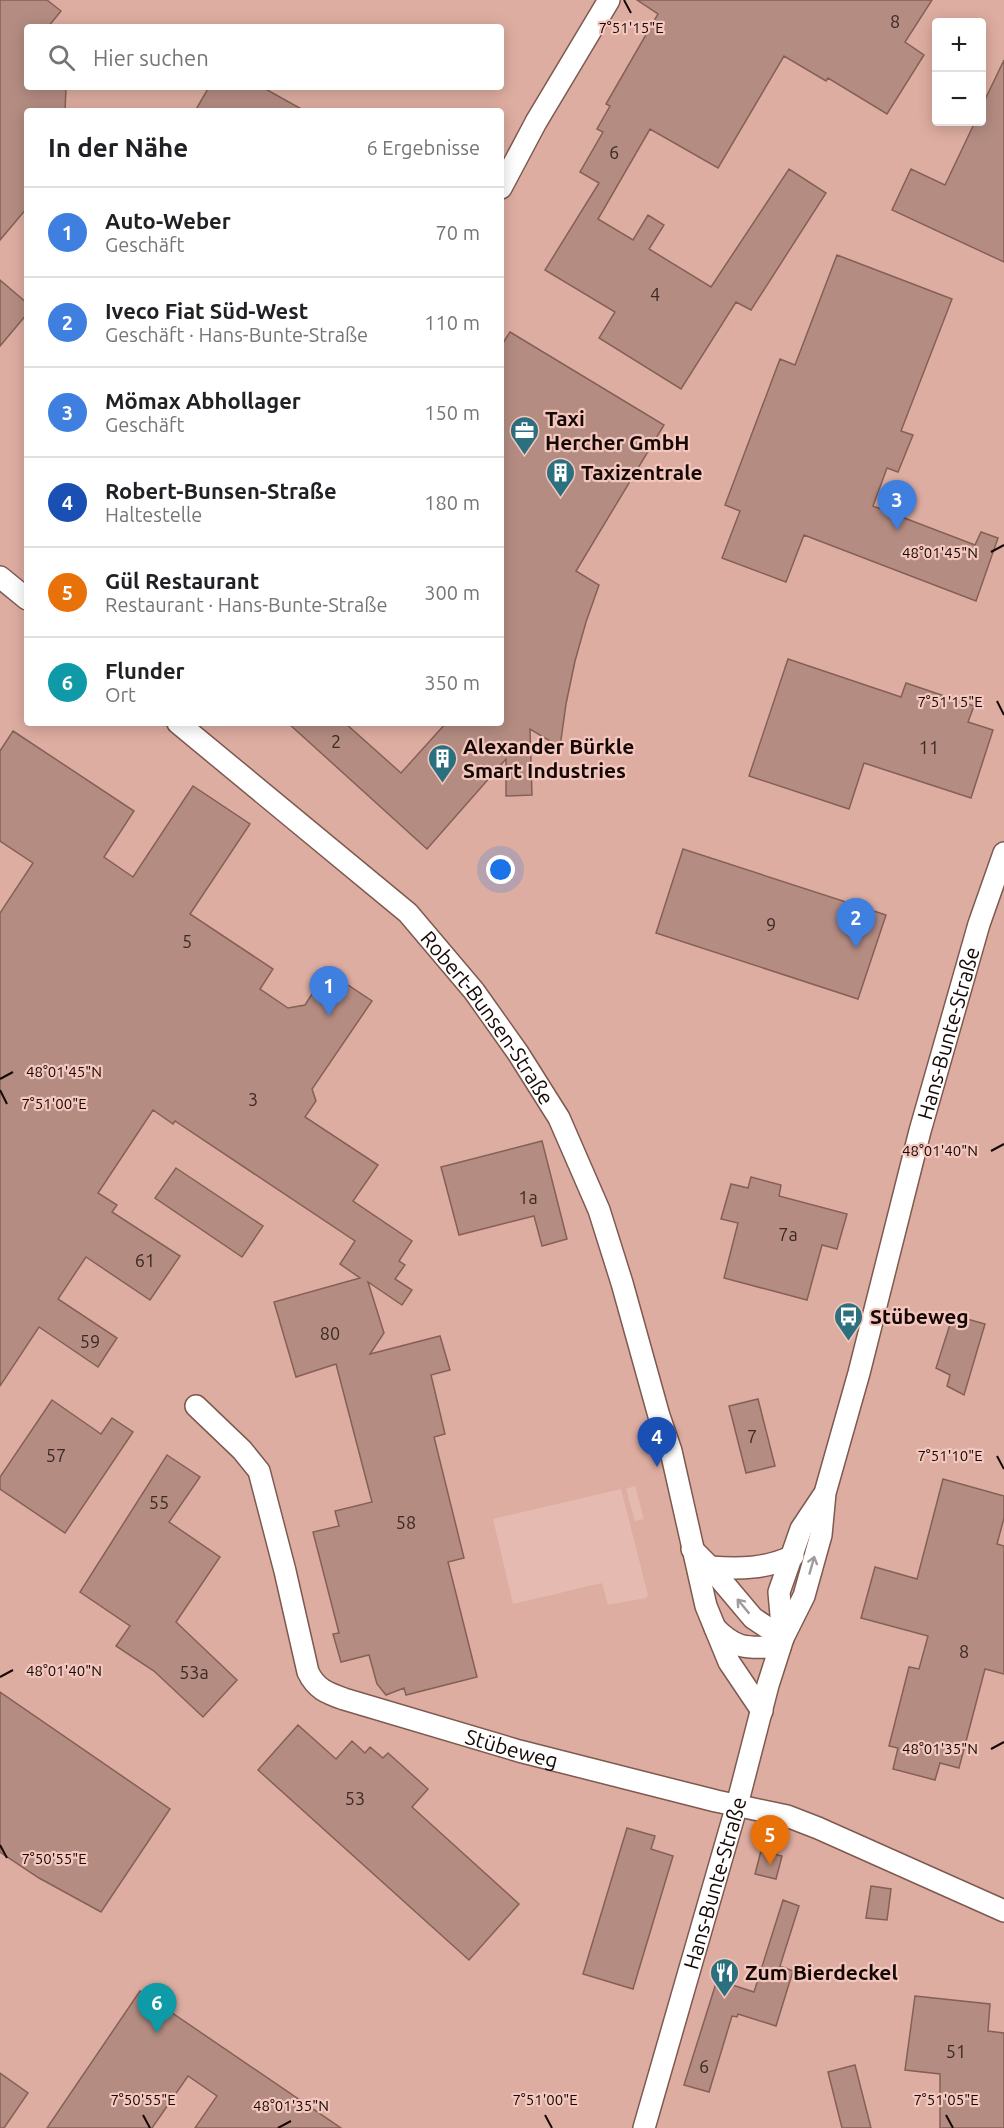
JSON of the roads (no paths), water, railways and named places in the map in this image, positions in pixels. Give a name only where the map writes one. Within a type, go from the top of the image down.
[{"type":"street","points":[[504,182],[536,122],[609,0]]},
{"type":"street","points":[[0,577],[24,597]]},
{"type":"street","name":"Robert-Bunsen-Straße","points":[[187,726],[408,914],[474,991],[518,1053],[558,1118],[581,1164],[603,1221],[671,1451],[706,1606],[729,1662],[762,1711]]},
{"type":"street","name":"Hans-Bunte-Straße","points":[[644,2128],[782,1642],[804,1596],[821,1535],[825,1493],[859,1373],[920,1131],[979,924],[1004,853]]},
{"type":"street","name":"Stübeweg","points":[[196,1406],[242,1450],[259,1471],[308,1672],[313,1682],[322,1690],[355,1702],[519,1750],[681,1793],[787,1816],[1004,1911]]},
{"type":"street","name":"Hans-Bunte-Straße","points":[[782,1642],[780,1592],[801,1529],[825,1493]]},
{"type":"street","points":[[692,1549],[711,1567],[753,1618],[782,1642]]},
{"type":"street","points":[[711,1567],[740,1569],[759,1567],[793,1556]]},
{"type":"street","points":[[715,1627],[729,1641],[746,1647],[782,1642]]},
{"type":"place","name":"Taxi Hercher GmbH","points":[[524,456]]},
{"type":"place","name":"Taxizentrale","points":[[560,498]]},
{"type":"place","name":"Mömax Abhollager","points":[[897,530]]},
{"type":"place","name":"Alexander Bürkle Smart Industries","points":[[442,784]]},
{"type":"place","name":"Iveco Fiat Süd-West","points":[[856,948]]},
{"type":"place","name":"Auto-Weber","points":[[329,1016]]},
{"type":"place","name":"Stübeweg","points":[[849,1342]]},
{"type":"place","name":"Robert-Bunsen-Straße","points":[[657,1467]]},
{"type":"place","name":"Gül Restaurant","points":[[770,1865]]},
{"type":"place","name":"Zum Bierdeckel","points":[[724,1998]]},
{"type":"place","name":"Flunder","points":[[157,2033]]}]
